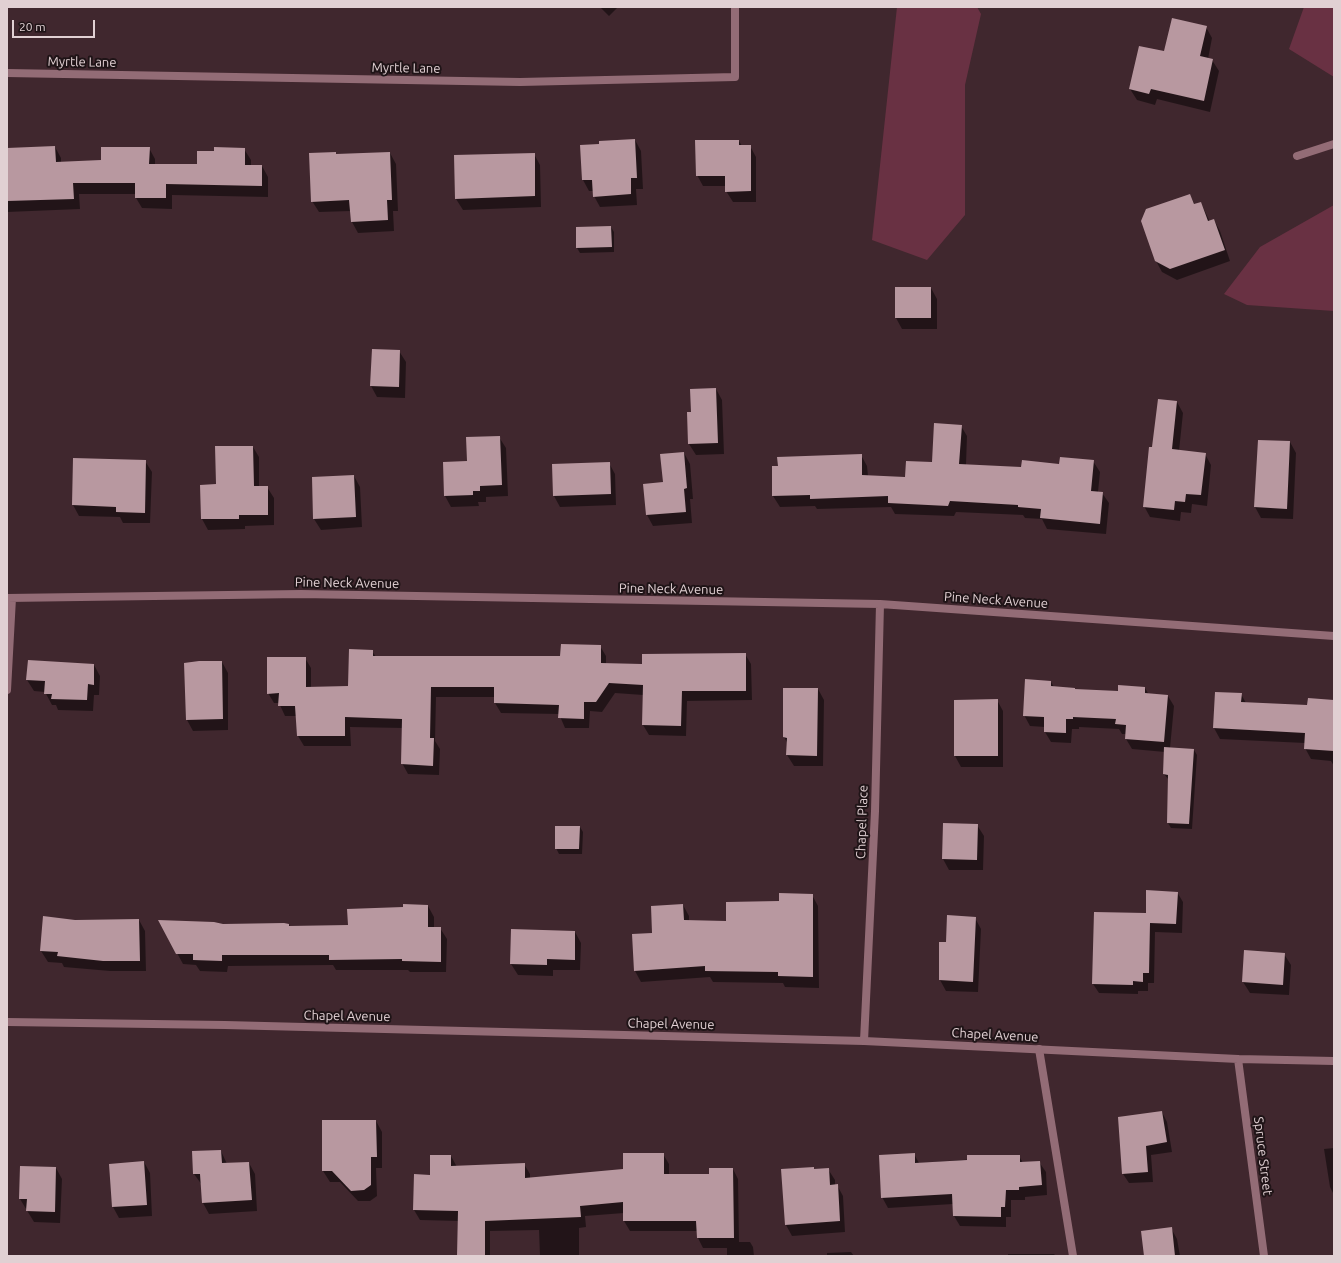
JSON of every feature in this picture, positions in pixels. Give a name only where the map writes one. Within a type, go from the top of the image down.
[{"type":"street","name":"Myrtle Lane","points":[[7,73],[520,82],[735,77],[735,7]]},
{"type":"street","points":[[1297,156],[1334,144]]},
{"type":"street","name":"Pine Neck Avenue","points":[[10,598],[301,594],[880,604],[1334,636]]},
{"type":"street","points":[[7,690],[10,598]]},
{"type":"street","name":"Chapel Place","points":[[864,1041],[875,803],[880,604]]},
{"type":"street","name":"Chapel Avenue","points":[[7,1022],[226,1025],[864,1041],[1238,1059],[1334,1061]]},
{"type":"street","points":[[1039,1050],[1073,1256]]},
{"type":"street","name":"Spruce Street","points":[[1238,1059],[1264,1256]]},
{"type":"shaded area","points":[[897,7],[977,7],[981,14],[965,85],[965,215],[927,260],[872,240]]},
{"type":"shaded area","points":[[1304,7],[1334,7],[1334,77],[1289,49]]},
{"type":"shaded area","points":[[1334,205],[1334,311],[1247,305],[1224,294],[1260,247]]},
{"type":"building","points":[[1172,18],[1207,26],[1200,56],[1213,59],[1204,101],[1151,89],[1149,94],[1129,89],[1139,46],[1164,51]]},
{"type":"building","points":[[635,139],[637,178],[631,178],[631,194],[593,197],[592,180],[582,180],[580,145],[599,144],[599,141]]},
{"type":"building","points":[[695,140],[739,140],[739,145],[751,145],[751,191],[725,192],[725,176],[696,176]]},
{"type":"building","points":[[55,146],[56,162],[101,160],[101,147],[150,147],[149,164],[197,164],[197,151],[214,151],[214,147],[245,148],[245,165],[262,165],[262,186],[166,184],[166,198],[135,198],[135,183],[73,183],[74,199],[7,201],[7,148]]},
{"type":"building","points":[[336,152],[336,154],[390,152],[392,200],[387,200],[388,220],[351,222],[349,200],[311,202],[309,153]]},
{"type":"building","points":[[535,153],[535,196],[455,199],[454,155]]},
{"type":"building","points":[[1190,194],[1194,204],[1201,202],[1208,221],[1214,219],[1225,250],[1170,269],[1155,261],[1141,221],[1146,209]]},
{"type":"building","points":[[611,226],[612,247],[576,248],[576,227]]},
{"type":"building","points":[[895,287],[931,287],[931,318],[895,318]]},
{"type":"building","points":[[372,349],[400,350],[399,387],[370,386]]},
{"type":"building","points":[[716,388],[718,443],[688,444],[687,412],[691,412],[690,389]]},
{"type":"building","points":[[1158,399],[1177,401],[1172,449],[1206,453],[1201,495],[1186,494],[1185,502],[1175,501],[1174,510],[1143,507],[1149,447],[1152,447]]},
{"type":"building","points":[[934,423],[962,425],[959,464],[1021,467],[1022,460],[1059,464],[1060,457],[1094,460],[1091,491],[1103,492],[1100,524],[1040,518],[1041,509],[1018,507],[1018,505],[950,501],[948,506],[888,503],[888,496],[810,499],[810,495],[772,496],[772,466],[778,466],[777,457],[862,454],[862,475],[905,477],[906,461],[932,462]]},
{"type":"building","points":[[500,436],[502,485],[480,486],[480,491],[473,491],[473,495],[444,496],[443,462],[467,461],[466,437]]},
{"type":"building","points":[[1258,440],[1290,441],[1287,509],[1254,507]]},
{"type":"building","points":[[215,446],[253,446],[254,486],[268,486],[268,515],[239,515],[239,519],[201,519],[200,485],[216,484]]},
{"type":"building","points":[[684,452],[687,488],[684,489],[686,512],[646,515],[643,484],[663,482],[660,454]]},
{"type":"building","points":[[73,458],[146,460],[145,513],[116,512],[116,507],[72,505]]},
{"type":"building","points":[[610,462],[611,494],[553,496],[552,464]]},
{"type":"building","points":[[354,475],[356,517],[313,519],[312,477]]},
{"type":"building","points":[[561,644],[601,645],[601,663],[642,664],[642,654],[746,653],[746,691],[682,691],[681,726],[642,725],[643,685],[609,683],[596,702],[584,702],[584,719],[558,718],[559,705],[494,703],[494,687],[431,687],[430,738],[434,738],[433,766],[401,764],[402,719],[345,717],[345,736],[297,736],[295,706],[278,706],[279,693],[267,694],[267,657],[306,657],[306,687],[348,686],[349,649],[373,650],[373,656],[560,656]]},
{"type":"building","points":[[28,660],[94,664],[94,685],[88,684],[87,700],[51,699],[52,694],[44,694],[45,681],[26,680]]},
{"type":"building","points":[[199,661],[222,661],[223,719],[186,720],[184,663]]},
{"type":"building","points":[[1025,679],[1051,681],[1051,686],[1075,689],[1118,691],[1118,685],[1145,687],[1145,693],[1168,695],[1164,742],[1125,739],[1126,725],[1115,724],[1116,719],[1073,717],[1073,719],[1066,719],[1066,733],[1044,732],[1044,717],[1023,716]]},
{"type":"building","points":[[783,688],[818,688],[817,756],[786,755],[787,738],[783,737]]},
{"type":"building","points":[[1215,692],[1242,693],[1241,702],[1307,705],[1308,698],[1334,700],[1334,751],[1304,749],[1305,733],[1213,728]]},
{"type":"building","points":[[998,699],[998,756],[954,756],[954,700]]},
{"type":"building","points":[[1164,747],[1194,749],[1189,824],[1167,823],[1168,775],[1163,774]]},
{"type":"building","points":[[943,823],[978,824],[977,860],[942,859]]},
{"type":"building","points":[[555,826],[580,826],[579,849],[555,849]]},
{"type":"building","points":[[1146,890],[1178,892],[1176,924],[1150,923],[1149,973],[1143,973],[1143,982],[1133,981],[1133,985],[1092,984],[1094,912],[1146,913]]},
{"type":"building","points":[[779,893],[813,894],[813,977],[778,976],[778,972],[705,971],[705,966],[634,971],[632,934],[652,933],[651,906],[683,904],[684,920],[726,921],[726,902],[779,901]]},
{"type":"building","points":[[403,904],[428,905],[428,927],[441,927],[441,962],[402,961],[402,959],[329,960],[329,955],[222,955],[222,961],[193,960],[193,954],[176,954],[158,920],[214,922],[223,924],[284,923],[289,924],[289,926],[348,925],[347,909],[403,907]]},
{"type":"building","points":[[947,915],[976,917],[973,982],[939,980],[939,942],[946,942]]},
{"type":"building","points":[[43,916],[75,920],[139,919],[140,961],[103,961],[57,956],[58,952],[40,951]]},
{"type":"building","points":[[511,929],[575,931],[575,960],[547,959],[547,965],[510,964]]},
{"type":"building","points":[[1244,950],[1285,953],[1283,985],[1242,982]]},
{"type":"building","points":[[1162,1111],[1167,1142],[1146,1146],[1148,1172],[1122,1174],[1118,1117]]},
{"type":"building","points":[[322,1120],[376,1120],[377,1157],[371,1157],[371,1185],[364,1190],[351,1191],[332,1171],[322,1171]]},
{"type":"building","points":[[221,1150],[222,1163],[249,1162],[252,1200],[202,1203],[200,1174],[193,1174],[192,1151]]},
{"type":"building","points":[[623,1153],[664,1153],[664,1174],[709,1174],[709,1168],[733,1168],[734,1238],[697,1238],[696,1221],[623,1221],[623,1202],[580,1206],[581,1217],[485,1221],[485,1256],[457,1256],[458,1211],[413,1210],[414,1174],[430,1175],[430,1155],[451,1155],[451,1166],[525,1163],[525,1178],[623,1169]]},
{"type":"building","points":[[915,1153],[915,1163],[967,1160],[967,1155],[1020,1155],[1020,1162],[1040,1161],[1042,1185],[1019,1187],[1019,1190],[1006,1190],[1005,1207],[1001,1207],[1001,1217],[953,1216],[952,1194],[881,1198],[879,1155]]},
{"type":"building","points":[[144,1161],[147,1205],[112,1207],[109,1164]]},
{"type":"building","points":[[20,1166],[56,1167],[55,1212],[26,1211],[27,1199],[19,1199]]},
{"type":"building","points":[[814,1167],[814,1169],[829,1168],[830,1185],[838,1184],[840,1221],[785,1225],[781,1169]]},
{"type":"building","points":[[1172,1227],[1175,1256],[1144,1256],[1141,1231]]}]
